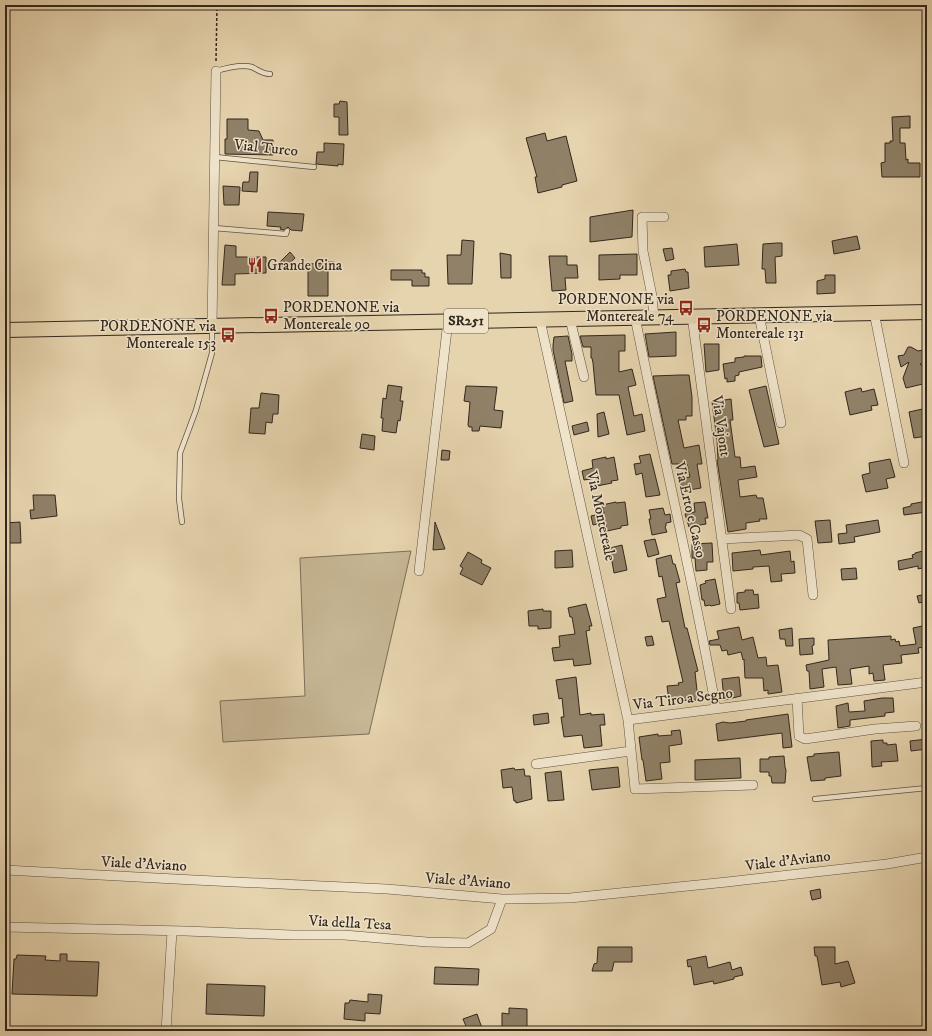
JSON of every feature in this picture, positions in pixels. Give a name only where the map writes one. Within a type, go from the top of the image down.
[{"type":"main road","name":"SR251","points":[[5,330],[927,312]]},
{"type":"street","name":"Vial Turco","points":[[212,326],[216,71]]},
{"type":"street","points":[[654,317],[652,296],[643,251],[642,217],[664,217]]},
{"type":"street","points":[[874,312],[904,463]]},
{"type":"street","points":[[759,315],[781,423]]},
{"type":"street","name":"Via Vajont","points":[[692,316],[723,539],[731,609]]},
{"type":"street","name":"Via Erto e Casso","points":[[635,317],[687,563],[716,710]]},
{"type":"street","points":[[570,319],[584,377]]},
{"type":"street","name":"Via Montereale","points":[[540,320],[628,720]]},
{"type":"street","points":[[419,571],[448,321]]},
{"type":"street","points":[[723,539],[798,535],[806,538],[812,595]]},
{"type":"street","name":"Via Tiro a Segno","points":[[753,785],[635,789],[628,720],[927,682]]},
{"type":"street","points":[[797,698],[800,736],[805,739],[875,729],[916,726]]},
{"type":"street","points":[[536,764],[631,751]]},
{"type":"street","name":"Viale d'Aviano","points":[[5,870],[387,889],[502,899],[570,898],[704,885],[887,864],[927,857]]},
{"type":"street","name":"Via della Tesa","points":[[5,928],[344,935],[427,942],[468,943],[491,929],[502,899]]},
{"type":"street","points":[[166,1031],[172,931]]},
{"type":"lane","points":[[216,71],[231,67],[251,67],[264,74],[270,74]]},
{"type":"lane","name":"Vial Turco","points":[[215,157],[314,167]]},
{"type":"lane","points":[[214,228],[286,234],[287,231]]},
{"type":"lane","points":[[182,522],[179,499],[180,453],[196,410],[212,353],[212,326]]},
{"type":"lane","points":[[815,799],[927,788]]},
{"type":"path","points":[[216,71],[217,5]]},
{"type":"shaded area","points":[[411,551],[369,734],[223,742],[220,701],[305,696],[300,558]]},
{"type":"building","points":[[340,101],[347,102],[348,135],[339,135],[339,117],[334,117],[334,104],[339,104]]},
{"type":"building","points":[[910,116],[910,128],[900,128],[900,143],[905,143],[906,160],[908,159],[908,163],[920,163],[920,177],[882,177],[881,163],[885,162],[885,143],[890,143],[890,141],[893,141],[892,117]]},
{"type":"building","points":[[227,119],[248,119],[248,130],[259,131],[263,140],[273,140],[273,155],[225,154]]},
{"type":"building","points":[[545,133],[547,141],[566,136],[577,181],[562,185],[562,187],[538,193],[535,177],[537,177],[526,138]]},
{"type":"building","points":[[324,143],[344,144],[343,165],[316,164],[317,152],[324,152]]},
{"type":"building","points":[[250,172],[258,172],[257,192],[242,191],[243,182],[249,182]]},
{"type":"building","points":[[223,186],[240,187],[239,205],[224,205]]},
{"type":"building","points":[[633,210],[632,237],[590,242],[590,217]]},
{"type":"building","points":[[268,212],[304,214],[302,231],[291,230],[288,227],[284,230],[280,229],[281,227],[267,226]]},
{"type":"building","points":[[857,236],[860,249],[834,254],[832,241]]},
{"type":"building","points":[[462,240],[474,241],[472,284],[448,284],[447,255],[461,255]]},
{"type":"building","points":[[782,243],[782,256],[775,257],[776,283],[766,283],[765,269],[762,269],[763,244]]},
{"type":"building","points":[[737,244],[739,265],[705,267],[704,247]]},
{"type":"building","points":[[225,245],[236,246],[236,257],[266,257],[266,273],[235,274],[235,285],[222,285]]},
{"type":"building","points":[[672,248],[674,259],[666,261],[663,249]]},
{"type":"building","points":[[290,252],[295,258],[282,270],[277,265]]},
{"type":"building","points":[[500,253],[511,255],[511,278],[501,278]]},
{"type":"building","points":[[637,254],[637,275],[620,275],[620,279],[599,280],[599,255]]},
{"type":"building","points":[[549,256],[567,256],[567,265],[577,265],[578,278],[565,278],[566,290],[552,291]]},
{"type":"building","points":[[334,262],[335,270],[328,270],[328,296],[308,296],[308,264]]},
{"type":"building","points":[[685,269],[686,272],[688,272],[689,288],[670,291],[668,275],[671,275],[671,271]]},
{"type":"building","points":[[391,270],[422,270],[422,273],[425,273],[425,277],[429,277],[429,286],[412,286],[412,280],[391,280]]},
{"type":"building","points":[[825,275],[835,275],[835,293],[817,294],[817,281],[825,279]]},
{"type":"building","points":[[676,332],[676,356],[649,357],[645,334]]},
{"type":"building","points":[[625,335],[625,351],[619,351],[619,372],[632,369],[636,385],[628,387],[634,416],[642,414],[645,431],[627,435],[619,395],[596,395],[591,347],[583,347],[580,336]]},
{"type":"building","points":[[568,336],[572,361],[565,361],[573,401],[564,403],[553,345],[554,337]]},
{"type":"building","points":[[704,344],[719,344],[719,370],[706,372]]},
{"type":"building","points":[[908,347],[918,351],[923,350],[926,363],[920,364],[927,371],[927,383],[906,388],[903,378],[909,362],[901,367],[898,356],[904,355]]},
{"type":"building","points":[[744,356],[761,356],[762,367],[739,372],[739,375],[735,376],[735,381],[727,382],[727,378],[725,379],[723,364],[735,362],[735,358]]},
{"type":"building","points":[[689,375],[692,397],[692,416],[686,416],[686,420],[678,420],[684,448],[699,445],[702,464],[697,464],[701,488],[682,491],[680,479],[690,477],[687,464],[672,464],[653,376]]},
{"type":"building","points":[[388,385],[402,387],[400,401],[403,401],[400,421],[398,420],[396,433],[382,431],[383,418],[381,418],[383,398],[386,399]]},
{"type":"building","points":[[466,386],[497,387],[494,410],[503,411],[501,428],[480,426],[479,431],[472,431],[472,427],[469,427],[468,425],[470,402],[464,401]]},
{"type":"building","points":[[766,386],[779,444],[764,447],[749,390]]},
{"type":"building","points":[[861,388],[862,392],[874,389],[878,405],[871,406],[872,410],[850,415],[845,392]]},
{"type":"building","points":[[261,393],[279,395],[278,414],[273,414],[272,423],[266,422],[265,434],[249,433],[251,408],[259,408]]},
{"type":"building","points":[[731,399],[733,420],[730,420],[735,457],[740,457],[741,468],[755,466],[757,477],[738,480],[740,497],[756,495],[757,498],[763,498],[767,519],[759,519],[760,521],[746,523],[746,529],[728,532],[717,460],[717,440],[712,402]]},
{"type":"building","points":[[927,408],[927,436],[914,438],[909,412]]},
{"type":"building","points":[[604,412],[609,434],[598,437],[597,414]]},
{"type":"building","points":[[587,422],[589,431],[574,435],[572,426]]},
{"type":"building","points":[[362,434],[375,436],[374,450],[360,448]]},
{"type":"building","points":[[442,450],[450,451],[449,460],[441,460]]},
{"type":"building","points":[[650,454],[660,495],[646,497],[642,473],[636,475],[634,464],[641,463],[639,456]]},
{"type":"building","points":[[606,457],[606,459],[614,457],[618,480],[611,481],[612,483],[597,486],[596,478],[584,480],[582,471],[593,468],[592,460]]},
{"type":"building","points":[[890,459],[895,477],[886,479],[888,488],[866,492],[862,475],[870,473],[869,463]]},
{"type":"building","points":[[33,495],[55,495],[57,516],[31,519],[30,510],[34,510]]},
{"type":"building","points":[[927,501],[927,512],[904,515],[903,508],[911,506],[911,504]]},
{"type":"building","points":[[625,502],[628,525],[607,531],[605,522],[593,525],[591,516],[604,513],[602,505]]},
{"type":"building","points":[[705,502],[708,518],[705,518],[706,524],[689,527],[685,514],[695,512],[694,503]]},
{"type":"building","points":[[663,508],[665,515],[670,514],[671,522],[666,523],[665,527],[667,532],[652,535],[649,510]]},
{"type":"building","points":[[830,520],[832,542],[818,543],[815,521]]},
{"type":"building","points":[[878,520],[880,532],[854,537],[855,542],[839,544],[838,534],[847,533],[846,525]]},
{"type":"building","points":[[20,522],[21,543],[5,543],[5,523]]},
{"type":"building","points":[[435,522],[445,549],[433,550]]},
{"type":"building","points":[[655,539],[659,554],[648,557],[644,541]]},
{"type":"building","points":[[712,543],[713,562],[707,562],[707,570],[696,571],[695,558],[692,558],[692,544]]},
{"type":"building","points":[[622,545],[627,570],[614,573],[610,548]]},
{"type":"building","points":[[572,550],[573,567],[555,568],[555,551]]},
{"type":"building","points":[[760,550],[761,555],[790,551],[791,562],[794,561],[795,573],[781,574],[782,581],[771,582],[769,566],[753,567],[753,569],[733,571],[732,553]]},
{"type":"building","points":[[927,550],[927,567],[918,569],[918,566],[899,570],[898,561],[913,558],[912,555],[915,553]]},
{"type":"building","points":[[468,552],[482,560],[481,563],[491,568],[482,585],[460,574],[463,568],[460,566]]},
{"type":"building","points":[[671,555],[680,582],[676,583],[685,628],[687,628],[698,671],[695,672],[698,700],[669,701],[667,686],[679,685],[678,683],[683,682],[669,621],[662,622],[657,599],[666,597],[662,576],[659,577],[656,559]]},
{"type":"building","points":[[856,568],[857,579],[842,580],[841,569]]},
{"type":"building","points":[[715,579],[720,604],[705,606],[704,600],[702,600],[700,585],[706,583],[705,581]]},
{"type":"building","points":[[745,590],[753,590],[754,595],[758,594],[759,608],[740,610],[739,603],[737,603],[737,593],[745,592]]},
{"type":"building","points":[[927,594],[927,601],[919,603],[917,596]]},
{"type":"building","points":[[586,604],[592,626],[589,626],[590,630],[586,631],[591,664],[574,666],[573,659],[554,661],[552,648],[560,647],[559,636],[575,634],[572,617],[570,617],[568,608]]},
{"type":"building","points":[[543,609],[543,611],[551,611],[551,628],[538,629],[538,626],[529,626],[528,611]]},
{"type":"building","points":[[927,625],[927,645],[925,645],[925,647],[918,648],[919,653],[901,655],[902,663],[883,665],[885,680],[874,681],[873,673],[869,674],[869,666],[850,669],[852,684],[838,685],[836,667],[822,669],[824,687],[810,689],[809,671],[807,671],[806,665],[829,660],[828,640],[891,636],[891,640],[895,639],[896,642],[899,641],[900,646],[916,644],[913,628]]},
{"type":"building","points":[[739,627],[742,640],[753,637],[758,658],[766,657],[767,666],[778,665],[782,692],[768,694],[768,690],[764,691],[763,678],[745,678],[744,659],[743,660],[741,652],[728,655],[727,650],[722,651],[720,645],[710,645],[709,641],[719,639],[717,631]]},
{"type":"building","points":[[792,628],[793,646],[786,646],[785,639],[780,639],[779,630]]},
{"type":"building","points":[[652,636],[654,645],[647,646],[645,637]]},
{"type":"building","points":[[814,638],[814,645],[812,646],[813,654],[800,655],[799,639]]},
{"type":"building","points":[[576,677],[580,715],[591,713],[591,715],[604,714],[605,725],[600,725],[602,746],[584,748],[582,735],[564,737],[561,717],[564,717],[562,698],[559,699],[556,680]]},
{"type":"building","points":[[739,677],[741,696],[724,700],[722,679]]},
{"type":"building","points":[[893,698],[894,712],[885,713],[885,716],[850,720],[850,726],[838,728],[836,706],[848,703],[849,712],[865,711],[864,701]]},
{"type":"building","points":[[548,713],[549,723],[534,725],[533,715]]},
{"type":"building","points":[[788,714],[792,747],[783,748],[782,733],[718,741],[716,724]]},
{"type":"building","points":[[680,730],[682,744],[669,746],[670,762],[660,763],[662,779],[646,781],[639,737],[658,734],[658,736],[672,735],[671,731]]},
{"type":"building","points":[[927,739],[927,749],[911,751],[910,741]]},
{"type":"building","points":[[883,740],[883,743],[887,743],[887,745],[896,744],[898,761],[881,762],[882,766],[872,767],[871,741]]},
{"type":"building","points":[[839,752],[841,776],[825,778],[825,780],[811,781],[807,757],[814,756],[814,754]]},
{"type":"building","points":[[784,756],[786,770],[785,783],[772,783],[769,772],[760,772],[760,759]]},
{"type":"building","points":[[740,758],[741,778],[695,780],[695,760]]},
{"type":"building","points":[[618,767],[620,787],[592,790],[589,770]]},
{"type":"building","points":[[514,768],[515,770],[524,769],[525,776],[530,776],[532,799],[516,803],[516,801],[514,801],[512,787],[503,788],[501,770]]},
{"type":"building","points":[[561,771],[564,800],[548,801],[545,773]]},
{"type":"building","points":[[820,889],[821,898],[812,900],[810,891]]},
{"type":"building","points":[[598,947],[632,947],[632,962],[614,962],[612,971],[592,971],[594,964],[597,963]]},
{"type":"building","points":[[814,947],[835,947],[835,964],[848,961],[855,983],[841,987],[840,982],[822,985]]},
{"type":"building","points":[[60,954],[67,954],[67,961],[99,962],[97,996],[12,994],[14,959],[16,959],[17,955],[46,956],[45,960],[60,961]]},
{"type":"building","points":[[706,956],[708,968],[730,962],[732,970],[741,967],[743,975],[714,984],[713,981],[694,985],[691,966],[688,967],[687,960]]},
{"type":"building","points":[[435,967],[479,969],[478,985],[434,984]]},
{"type":"building","points":[[207,984],[265,986],[264,1016],[206,1014]]},
{"type":"building","points":[[368,994],[382,995],[380,1014],[365,1013],[365,1021],[344,1019],[345,1003],[349,1003],[350,1000],[368,1002]]},
{"type":"building","points":[[509,1008],[527,1009],[527,1031],[502,1031],[502,1013],[509,1014]]},
{"type":"building","points":[[477,1014],[483,1031],[468,1031],[463,1019]]},
{"type":"place","name":"Grande Cina","points":[[255,265]]},
{"type":"place","name":"PORDENONE via Montereale 74","points":[[686,308]]},
{"type":"place","name":"PORDENONE via Montereale 90","points":[[271,316]]},
{"type":"place","name":"PORDENONE via Montereale 131","points":[[704,325]]},
{"type":"place","name":"PORDENONE via Montereale 153","points":[[228,335]]}]
